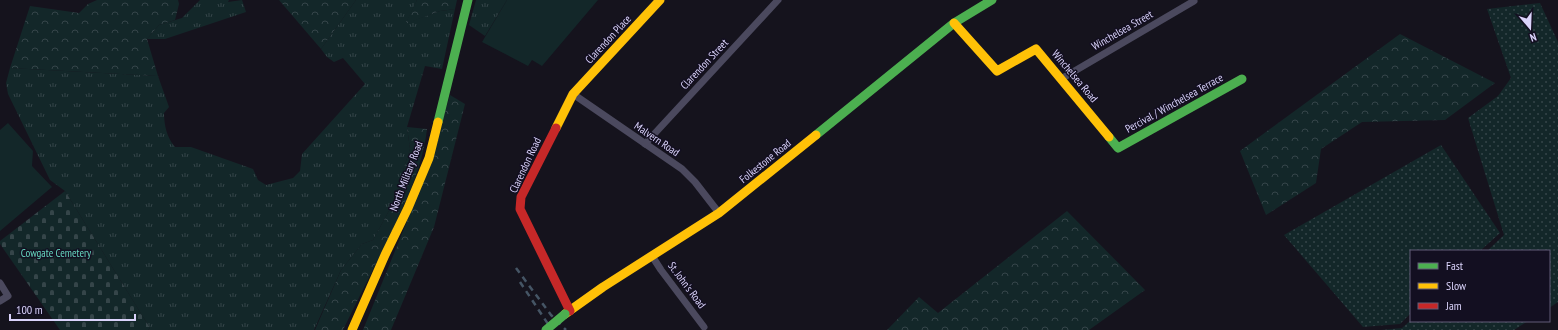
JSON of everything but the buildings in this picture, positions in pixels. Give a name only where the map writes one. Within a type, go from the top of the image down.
[{"type":"street","name":"North Military Road","points":[[352,330],[385,255],[408,208],[428,158],[468,0]]},
{"type":"street","name":"Clarendon Place","points":[[573,94],[660,0]]},
{"type":"street","name":"Clarendon Street","points":[[645,144],[778,0]]},
{"type":"street","name":"Folkestone Road","points":[[546,330],[567,312],[606,284],[698,228],[719,213],[954,23],[992,0]]},
{"type":"street","name":"Winchelsea Street","points":[[1061,78],[1194,1]]},
{"type":"street","name":"Winchelsea Road","points":[[954,23],[997,71],[1036,48],[1118,148]]},
{"type":"street","name":"Percival / Winchelsea Terrace","points":[[1118,148],[1242,79]]},
{"type":"street","name":"Malvern Road","points":[[573,94],[682,169],[695,182],[719,213]]},
{"type":"street","name":"Clarendon Road","points":[[567,312],[520,209],[521,197],[573,94]]},
{"type":"street","name":"St. John's Road","points":[[652,256],[660,270],[704,327]]},
{"type":"street","points":[[0,283],[8,296],[0,301]]},
{"type":"green space","points":[[97,0],[178,0],[179,4],[175,20],[159,25],[147,39],[158,76],[10,68],[30,6],[79,13],[88,4]]},
{"type":"green space","points":[[200,0],[229,0],[228,2],[242,0],[246,12],[165,39],[147,39],[159,25],[182,18]]},
{"type":"green space","points":[[279,0],[356,0],[321,49]]},
{"type":"green space","points":[[356,0],[417,0],[406,23],[440,11],[455,9],[442,69],[425,66],[407,127],[410,149],[391,207],[373,240],[362,244],[341,270],[314,330],[148,330],[150,328],[65,191],[50,180],[8,94],[6,83],[10,68],[158,76],[169,107],[164,113],[165,127],[170,140],[175,147],[191,147],[253,169],[258,180],[266,185],[293,178],[300,171],[302,154],[365,84],[343,58],[334,62],[327,57],[321,49]]},
{"type":"green space","points":[[417,0],[457,0],[455,9],[440,11],[405,24]]},
{"type":"green space","points":[[476,0],[507,0],[485,36],[469,25]]},
{"type":"green space","points":[[507,0],[598,0],[542,66],[532,60],[528,66],[482,42]]},
{"type":"green space","points":[[1540,3],[1558,42],[1558,302],[1550,307],[1550,250],[1488,250],[1504,235],[1468,118],[1498,96],[1511,78],[1487,9]]},
{"type":"green space","points":[[1400,34],[1495,83],[1445,120],[1362,122],[1321,149],[1316,183],[1266,215],[1240,151]]},
{"type":"green space","points":[[450,95],[465,104],[434,227],[391,330],[363,330],[429,167]]},
{"type":"green space","points":[[8,123],[33,151],[32,166],[52,187],[0,231],[0,130]]},
{"type":"green space","points":[[407,127],[427,129],[425,144],[417,173],[399,215],[343,330],[315,330],[341,270],[362,244],[373,240],[391,207],[410,149]]},
{"type":"green space","points":[[1441,145],[1500,233],[1481,250],[1410,250],[1410,314],[1400,324],[1363,327],[1284,235]]},
{"type":"green space","name":"Cowgate Cemetery","points":[[65,191],[150,328],[148,330],[60,330],[0,244],[0,241]]},
{"type":"green space","points":[[1067,211],[1145,290],[1089,330],[887,330],[919,297],[938,313]]},
{"type":"green space","points":[[1410,321],[1526,322],[1514,330],[1381,330],[1402,328]]},
{"type":"railway","points":[[516,268],[551,315],[566,330]]},
{"type":"railway","points":[[520,282],[552,330]]},
{"type":"traffic: fast","points":[[438,122],[468,0]]},
{"type":"traffic: fast","points":[[816,135],[954,23],[992,0]]},
{"type":"traffic: fast","points":[[1109,137],[1118,148],[1242,79]]},
{"type":"traffic: fast","points":[[546,330],[565,314]]},
{"type":"traffic: slow","points":[[556,128],[573,94],[660,0]]},
{"type":"traffic: slow","points":[[954,23],[997,71],[1036,49],[1109,137]]},
{"type":"traffic: slow","points":[[352,330],[385,255],[408,208],[429,158],[438,122]]},
{"type":"traffic: slow","points":[[565,314],[603,287],[719,213],[816,135]]},
{"type":"traffic: jam","points":[[556,128],[521,197],[520,209],[570,311]]}]
